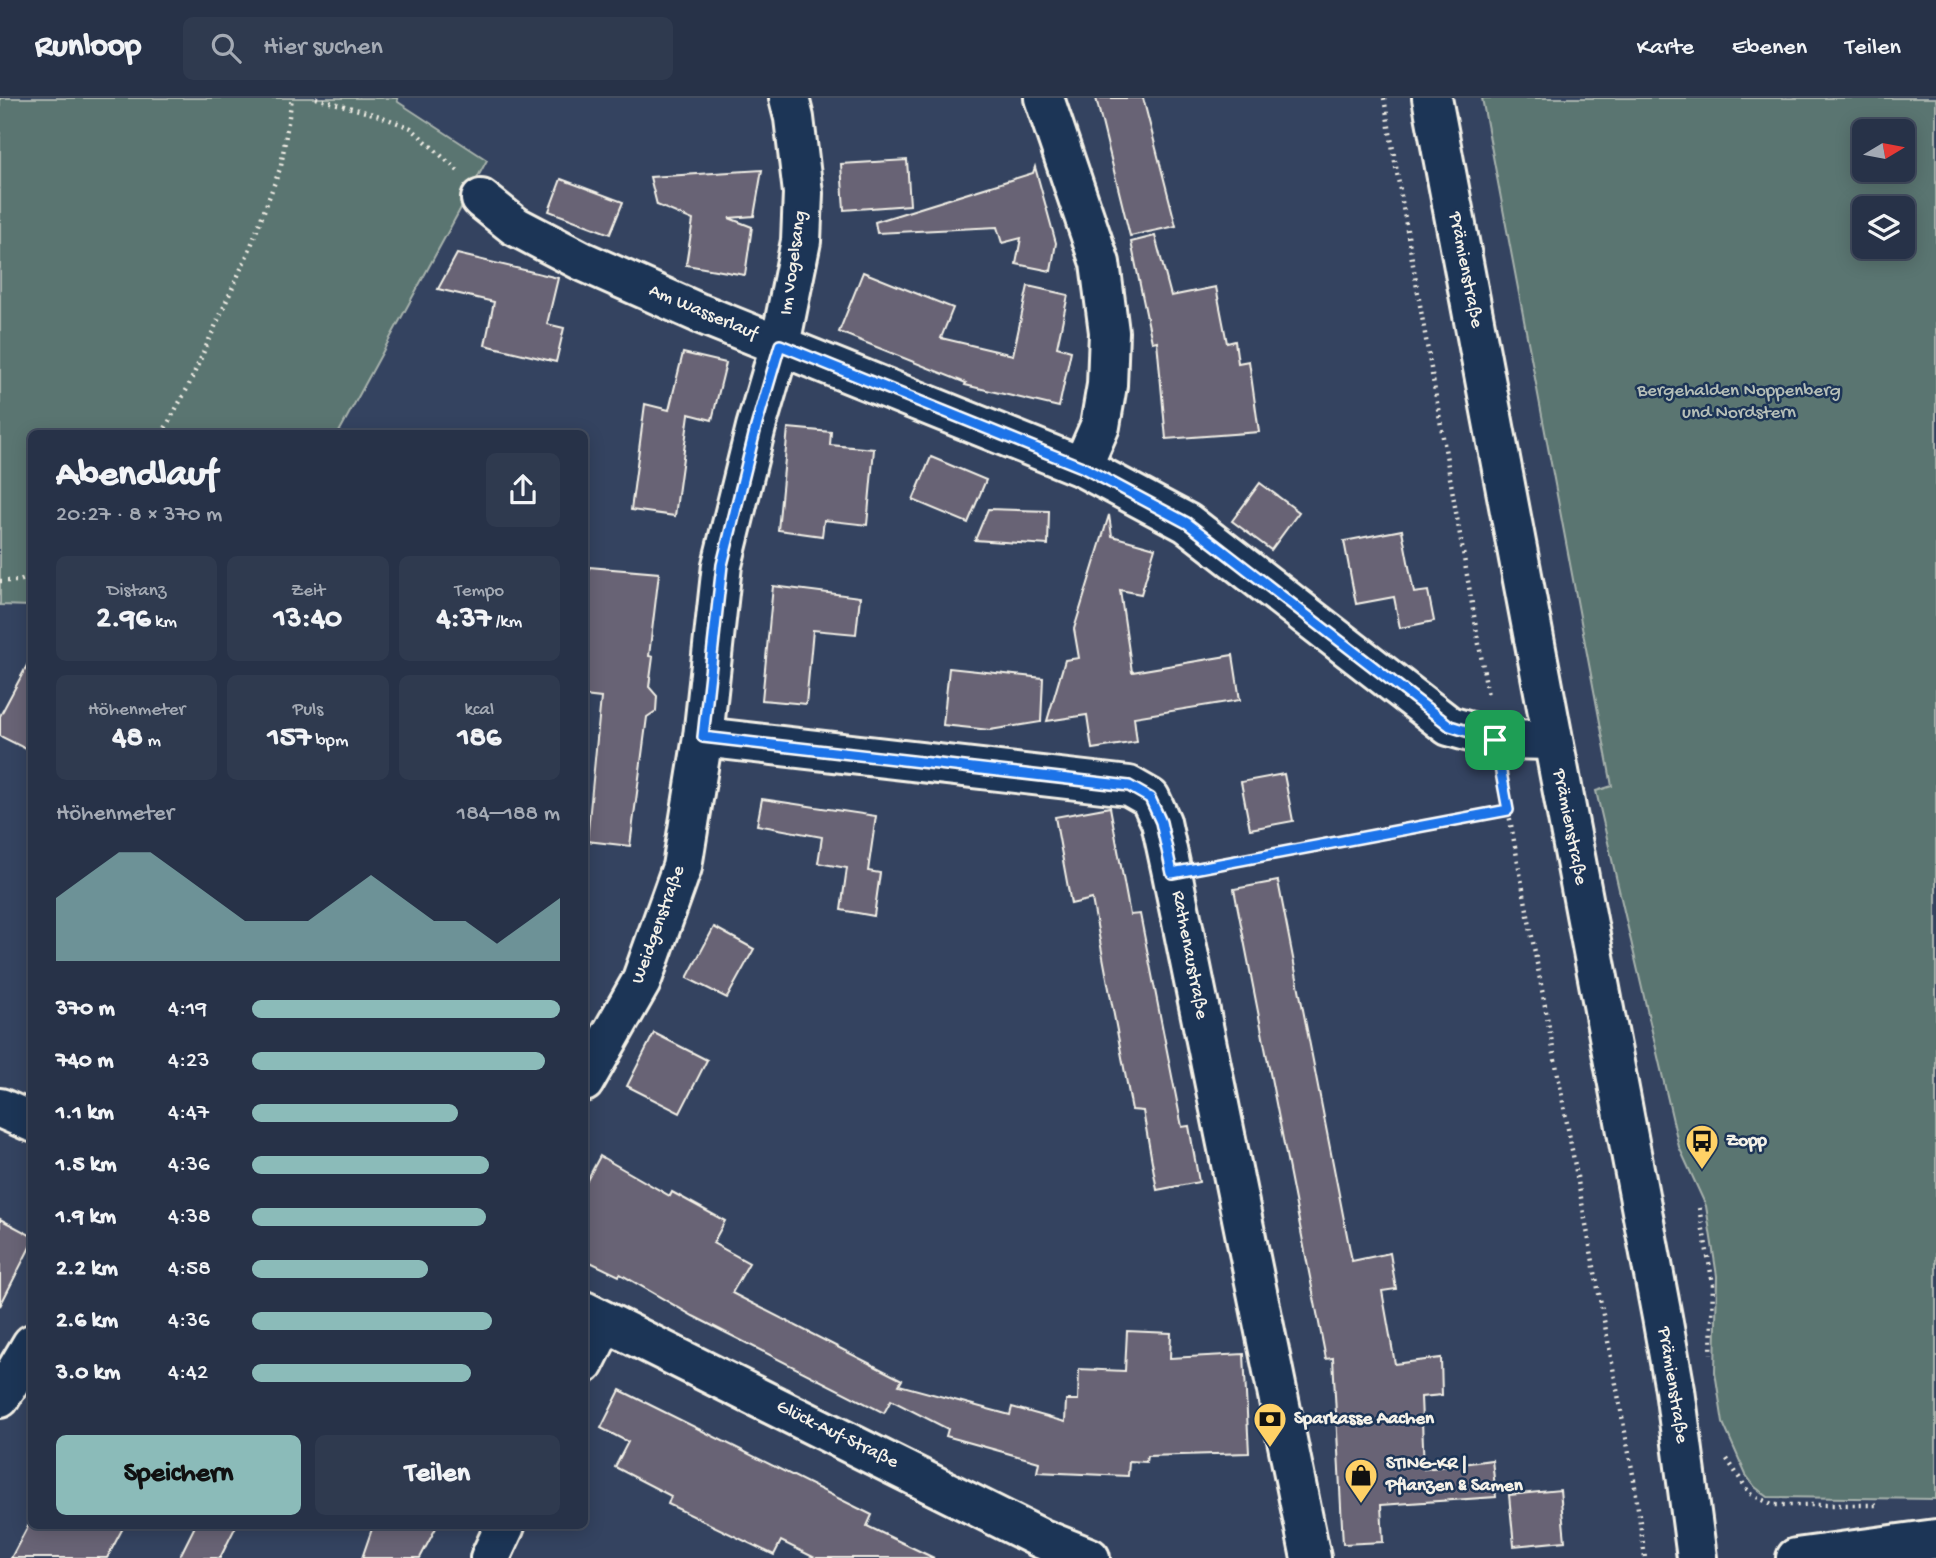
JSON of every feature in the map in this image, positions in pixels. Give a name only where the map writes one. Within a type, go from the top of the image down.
[{"type":"street","name":"Im Vogelsang","points":[[780,345],[801,241],[803,193],[789,98]]},
{"type":"street","points":[[1044,98],[1100,263],[1109,332],[1107,385],[1100,426],[1082,467]]},
{"type":"street","name":"Prämienstraße","points":[[1432,98],[1669,1353],[1697,1558]]},
{"type":"street","name":"Am Wasserlauf","points":[[481,199],[515,226],[582,261],[699,313],[1082,467],[1187,523],[1450,726],[1495,740],[1552,740]]},
{"type":"street","name":"Weidgenstraße","points":[[588,1075],[640,982],[682,867],[703,737],[722,565],[756,427],[780,345]]},
{"type":"street","name":"Rathenaustraße","points":[[703,737],[1129,786],[1150,798],[1161,822],[1172,873],[1311,1558]]},
{"type":"street","points":[[0,1108],[28,1120]]},
{"type":"street","points":[[588,1347],[595,1316]]},
{"type":"street","name":"Glück-Auf-Straße","points":[[595,1316],[840,1436],[1037,1548],[1090,1558]]},
{"type":"street","points":[[0,1398],[28,1351]]},
{"type":"street","points":[[490,1558],[504,1529]]},
{"type":"street","points":[[1796,1558],[1936,1539]]},
{"type":"path","points":[[164,430],[187,388],[249,251],[281,166],[292,98]]},
{"type":"path","points":[[316,98],[380,116],[411,128],[449,162],[481,199]]},
{"type":"path","points":[[1384,98],[1495,740],[1631,1466],[1645,1558]]},
{"type":"path","points":[[0,581],[19,581],[28,578]]},
{"type":"path","points":[[1172,873],[1508,810]]},
{"type":"path","points":[[1699,1208],[1713,1284],[1711,1365]]},
{"type":"path","points":[[1725,1453],[1728,1464],[1751,1494],[1774,1505],[1882,1505]]},
{"type":"green space","points":[[0,98],[397,98],[398,102],[487,160],[340,430],[28,430],[28,606],[0,605]]},
{"type":"green space","name":"Bergehalden Noppenberg und Nordstern","points":[[1482,98],[1936,98],[1936,1499],[1768,1497],[1755,1487],[1746,1475],[1723,1423],[1715,1372],[1717,1276],[1706,1206],[1679,1147],[1596,791],[1612,786]]},
{"type":"building","points":[[1096,98],[1143,98],[1176,226],[1130,236]]},
{"type":"building","points":[[907,160],[910,205],[844,210],[841,164]]},
{"type":"building","points":[[1035,167],[1056,243],[1051,271],[1016,264],[1021,238],[1002,243],[997,227],[877,233],[875,222],[1033,173]]},
{"type":"building","points":[[762,170],[754,216],[729,218],[752,227],[745,275],[686,265],[693,220],[657,205],[650,177]]},
{"type":"building","points":[[561,179],[623,202],[610,234],[549,211]]},
{"type":"building","points":[[1155,236],[1171,296],[1216,287],[1227,343],[1235,341],[1238,363],[1249,361],[1259,432],[1166,439],[1157,341],[1152,342],[1131,242]]},
{"type":"building","points":[[457,254],[558,278],[547,324],[564,328],[556,362],[485,345],[494,302],[438,289]]},
{"type":"building","points":[[863,272],[953,308],[941,338],[1013,355],[1028,286],[1068,295],[1057,347],[1071,351],[1059,407],[965,385],[966,383],[839,332]]},
{"type":"building","points":[[683,353],[726,363],[712,420],[689,414],[675,516],[631,510],[645,404],[669,410]]},
{"type":"building","points":[[788,428],[831,432],[830,445],[874,449],[867,525],[824,520],[822,536],[778,530]]},
{"type":"building","points":[[931,457],[986,480],[968,523],[913,500]]},
{"type":"building","points":[[1260,483],[1299,512],[1271,550],[1232,521]]},
{"type":"building","points":[[988,509],[1049,511],[1048,545],[975,540]]},
{"type":"building","points":[[1109,515],[1112,536],[1155,548],[1141,594],[1120,590],[1132,672],[1233,655],[1240,700],[1134,717],[1137,742],[1092,749],[1087,715],[1047,721],[1065,660],[1079,658],[1074,629]]},
{"type":"building","points":[[1402,530],[1414,593],[1428,591],[1434,621],[1400,628],[1394,597],[1356,604],[1344,541]]},
{"type":"building","points":[[589,567],[659,573],[649,656],[653,657],[649,687],[657,696],[656,711],[647,717],[630,846],[588,841],[601,698],[588,696]]},
{"type":"building","points":[[773,586],[860,597],[856,634],[813,630],[806,704],[762,700]]},
{"type":"building","points":[[28,664],[28,750],[0,736],[0,716]]},
{"type":"building","points":[[949,668],[1043,678],[1041,722],[990,730],[943,725]]},
{"type":"building","points":[[1284,774],[1293,821],[1250,829],[1241,782]]},
{"type":"building","points":[[762,799],[876,816],[868,871],[880,873],[874,916],[841,910],[847,868],[818,863],[822,837],[757,825]]},
{"type":"building","points":[[1110,807],[1130,915],[1140,914],[1182,1127],[1189,1126],[1199,1182],[1157,1190],[1143,1111],[1132,1110],[1092,899],[1071,904],[1055,817]]},
{"type":"building","points":[[1278,881],[1352,1261],[1390,1253],[1396,1289],[1382,1291],[1395,1364],[1441,1358],[1442,1395],[1421,1397],[1424,1469],[1492,1460],[1496,1497],[1381,1505],[1383,1542],[1343,1544],[1333,1358],[1326,1359],[1234,889]]},
{"type":"building","points":[[714,927],[754,949],[727,998],[687,978]]},
{"type":"building","points":[[654,1033],[707,1060],[680,1113],[627,1086]]},
{"type":"building","points":[[600,1156],[670,1196],[672,1192],[725,1221],[713,1243],[749,1263],[732,1293],[902,1380],[899,1385],[1010,1415],[1012,1407],[1065,1422],[1066,1400],[1078,1400],[1079,1369],[1125,1371],[1127,1331],[1171,1333],[1170,1358],[1244,1354],[1249,1453],[1147,1456],[1146,1462],[1129,1461],[1128,1476],[1037,1472],[1039,1462],[946,1436],[948,1429],[891,1400],[884,1413],[693,1316],[620,1274],[619,1276],[588,1261],[588,1178]]},
{"type":"building","points":[[0,1219],[28,1234],[28,1251],[0,1306]]},
{"type":"building","points":[[620,1390],[872,1515],[867,1526],[934,1558],[815,1558],[781,1541],[774,1555],[668,1504],[671,1496],[615,1467],[628,1442],[601,1428]]},
{"type":"building","points":[[1560,1490],[1565,1541],[1514,1546],[1509,1495]]},
{"type":"building","points":[[28,1526],[28,1529],[122,1529],[107,1558],[11,1558]]},
{"type":"building","points":[[194,1529],[234,1529],[220,1558],[179,1558]]},
{"type":"building","points":[[372,1529],[435,1529],[420,1558],[362,1558]]},
{"type":"place","name":"Zopp","points":[[1702,1171]]},
{"type":"place","name":"Sparkasse Aachen","points":[[1270,1449]]},
{"type":"place","name":"STING-KR | Pflanzen & Samen","points":[[1361,1505]]},
{"type":"route","points":[[780,345],[1082,467],[1187,523],[1450,726],[1495,740],[1508,810],[1172,873],[1161,822],[1150,798],[1129,786],[703,737],[722,565],[756,427],[780,345]]}]
